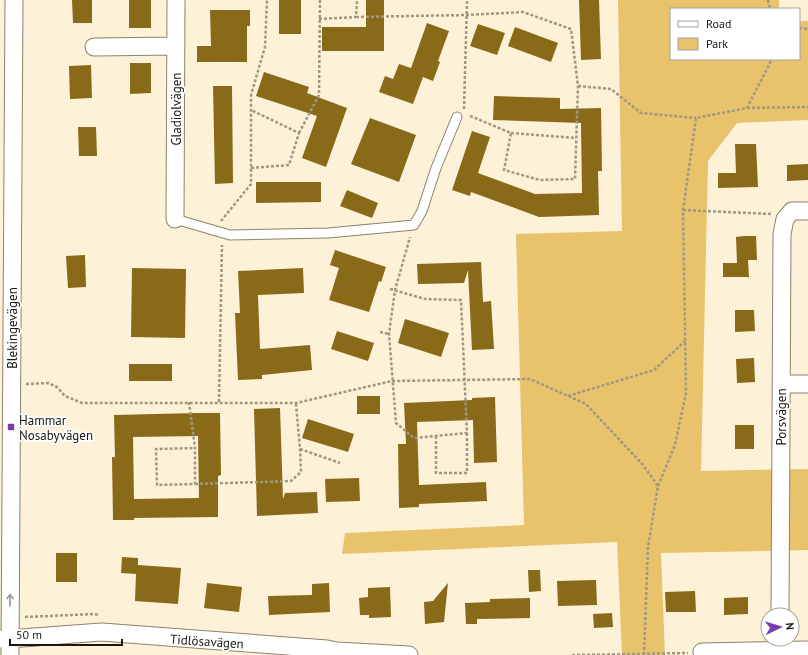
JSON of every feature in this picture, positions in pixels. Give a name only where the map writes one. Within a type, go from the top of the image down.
[{"type":"street","name":"Blekingevägen","points":[[3,0],[5,319],[12,384],[10,618],[7,644]]},
{"type":"street","name":"Blekingevägen","points":[[0,496],[14,0]]},
{"type":"street","name":"Gladiolvägen","points":[[175,219],[176,0]]},
{"type":"street","points":[[94,47],[176,46]]},
{"type":"street","points":[[785,219],[792,211],[808,211]]},
{"type":"street","name":"Porsvägen","points":[[780,607],[782,234],[785,219]]},
{"type":"street","points":[[782,384],[808,384]]},
{"type":"street","name":"Tidlösavägen","points":[[7,644],[61,636],[87,642],[102,640],[112,634],[409,655]]},
{"type":"street","points":[[702,652],[760,646]]},
{"type":"street","points":[[794,647],[808,650]]},
{"type":"lane","points":[[175,219],[230,235],[328,233],[414,225],[422,211],[436,168],[457,117]]},
{"type":"path","points":[[219,402],[219,231],[251,184],[251,95],[265,47],[267,0]]},
{"type":"path","points":[[251,168],[289,165],[299,133],[319,95],[320,0]]},
{"type":"path","points":[[356,0],[356,17]]},
{"type":"path","points":[[467,0],[464,113],[511,133],[576,138]]},
{"type":"path","points":[[320,19],[523,12],[571,29],[578,86],[575,179],[540,180],[504,170],[511,133]]},
{"type":"path","points":[[747,108],[771,60]]},
{"type":"path","points":[[578,86],[611,88],[641,113],[696,118],[747,108],[808,107]]},
{"type":"path","points":[[251,110],[299,133]]},
{"type":"path","points":[[644,654],[648,547],[658,486],[675,445],[686,393],[683,210],[696,118]]},
{"type":"path","points":[[683,210],[768,213],[785,219]]},
{"type":"path","points":[[414,225],[395,290],[389,334],[396,424],[414,438],[467,433]]},
{"type":"path","points":[[390,289],[425,299],[461,300],[467,433],[467,473],[436,473],[436,436]]},
{"type":"path","points":[[380,332],[389,334]]},
{"type":"path","points":[[568,396],[654,370],[685,341]]},
{"type":"path","points":[[12,384],[48,383],[57,387],[65,396],[82,403],[296,403],[392,381],[530,380],[586,404],[643,465],[658,486]]},
{"type":"path","points":[[189,402],[195,448],[196,484]]},
{"type":"path","points":[[195,448],[156,449],[157,485],[291,481],[301,472],[296,403]]},
{"type":"path","points":[[300,449],[340,463]]},
{"type":"path","points":[[10,618],[94,614],[108,619],[112,634]]},
{"type":"path","points":[[572,655],[702,652]]},
{"type":"green space","points":[[618,0],[779,0],[779,8],[670,8],[670,60],[800,60],[800,21],[808,21],[808,120],[737,123],[708,161],[701,471],[808,469],[808,550],[661,553],[665,655],[622,655],[617,542],[342,554],[345,533],[524,525],[516,234],[622,231]]},
{"type":"building","points":[[72,0],[92,0],[92,23],[73,23]]},
{"type":"building","points":[[129,0],[151,0],[151,28],[129,28]]},
{"type":"building","points":[[279,0],[301,0],[301,34],[279,34]]},
{"type":"building","points":[[366,0],[384,0],[384,51],[322,51],[322,27],[366,27]]},
{"type":"building","points":[[579,0],[599,0],[601,59],[581,60]]},
{"type":"building","points":[[210,10],[250,10],[250,26],[247,26],[247,62],[197,62],[197,46],[211,46]]},
{"type":"building","points":[[427,23],[449,31],[438,61],[440,62],[433,81],[423,77],[413,104],[379,92],[385,76],[393,79],[399,64],[411,68]]},
{"type":"building","points":[[478,24],[505,33],[497,55],[470,46]]},
{"type":"building","points":[[515,27],[558,43],[551,62],[508,46]]},
{"type":"building","points":[[130,63],[151,63],[151,93],[130,94]]},
{"type":"building","points":[[91,65],[92,98],[70,99],[69,66]]},
{"type":"building","points":[[264,72],[309,87],[307,93],[347,108],[326,167],[302,158],[317,116],[256,96]]},
{"type":"building","points":[[213,86],[232,86],[233,183],[215,184]]},
{"type":"building","points":[[494,96],[560,98],[560,109],[601,108],[602,171],[598,171],[599,215],[539,217],[471,192],[470,196],[452,190],[472,131],[490,137],[478,173],[535,194],[582,193],[581,123],[493,120]]},
{"type":"building","points":[[370,118],[416,135],[399,182],[351,164]]},
{"type":"building","points":[[78,127],[96,127],[97,156],[79,156]]},
{"type":"building","points":[[735,144],[756,144],[758,187],[718,188],[718,173],[736,173]]},
{"type":"building","points":[[808,164],[808,180],[787,181],[787,165]]},
{"type":"building","points":[[256,182],[321,182],[321,202],[256,203]]},
{"type":"building","points":[[347,190],[378,203],[372,218],[340,206]]},
{"type":"building","points":[[756,236],[757,260],[748,260],[749,277],[723,277],[723,263],[737,263],[736,237]]},
{"type":"building","points":[[335,250],[386,267],[381,282],[379,281],[369,312],[329,300],[339,268],[330,265]]},
{"type":"building","points":[[85,255],[86,287],[68,288],[66,256]]},
{"type":"building","points":[[481,262],[483,302],[491,301],[494,349],[472,350],[468,270],[464,283],[418,284],[417,264]]},
{"type":"building","points":[[132,268],[186,269],[185,338],[131,337]]},
{"type":"building","points":[[303,268],[304,293],[258,295],[260,349],[310,345],[312,370],[262,375],[262,379],[238,380],[235,313],[240,313],[238,271]]},
{"type":"building","points":[[735,310],[754,310],[755,331],[735,332]]},
{"type":"building","points":[[405,319],[449,333],[441,357],[398,343]]},
{"type":"building","points":[[337,331],[374,343],[368,361],[331,349]]},
{"type":"building","points":[[754,358],[755,382],[737,383],[736,359]]},
{"type":"building","points":[[129,364],[172,364],[172,381],[129,381]]},
{"type":"building","points":[[357,396],[380,396],[380,414],[357,414]]},
{"type":"building","points":[[495,397],[497,462],[474,463],[473,420],[417,422],[419,485],[486,482],[487,501],[419,504],[419,507],[399,508],[398,444],[406,444],[404,403],[472,400],[472,398]]},
{"type":"building","points":[[280,408],[283,499],[285,493],[317,492],[318,513],[257,516],[254,409]]},
{"type":"building","points":[[220,413],[221,475],[218,476],[218,517],[134,518],[134,520],[113,520],[112,457],[115,457],[114,415]],"holes":[[[198,436],[199,498],[134,499],[133,437]]]},
{"type":"building","points":[[308,419],[354,434],[348,452],[302,438]]},
{"type":"building","points":[[735,425],[754,425],[754,449],[735,449]]},
{"type":"building","points":[[359,478],[360,501],[326,502],[325,479]]},
{"type":"building","points":[[56,553],[77,553],[77,582],[56,582]]},
{"type":"building","points":[[122,557],[138,558],[138,565],[181,568],[178,604],[135,601],[136,574],[121,573]]},
{"type":"building","points":[[528,570],[540,570],[541,591],[529,592]]},
{"type":"building","points":[[596,580],[597,605],[558,606],[557,581]]},
{"type":"building","points":[[207,583],[242,587],[239,612],[204,608]]},
{"type":"building","points":[[329,583],[330,612],[269,615],[268,596],[312,595],[312,584]]},
{"type":"building","points":[[448,583],[444,622],[425,624],[424,602],[433,601]]},
{"type":"building","points":[[390,587],[391,617],[369,618],[369,615],[360,615],[359,598],[368,597],[368,588]]},
{"type":"building","points":[[695,591],[696,612],[666,612],[665,592]]},
{"type":"building","points":[[748,597],[748,614],[724,615],[724,598]]},
{"type":"building","points":[[530,598],[530,618],[477,619],[477,624],[466,624],[465,603],[490,602],[490,599]]},
{"type":"building","points":[[612,613],[613,627],[594,628],[593,614]]},
{"type":"place","name":"Hammar Nosabyvägen","points":[[11,427]]}]
